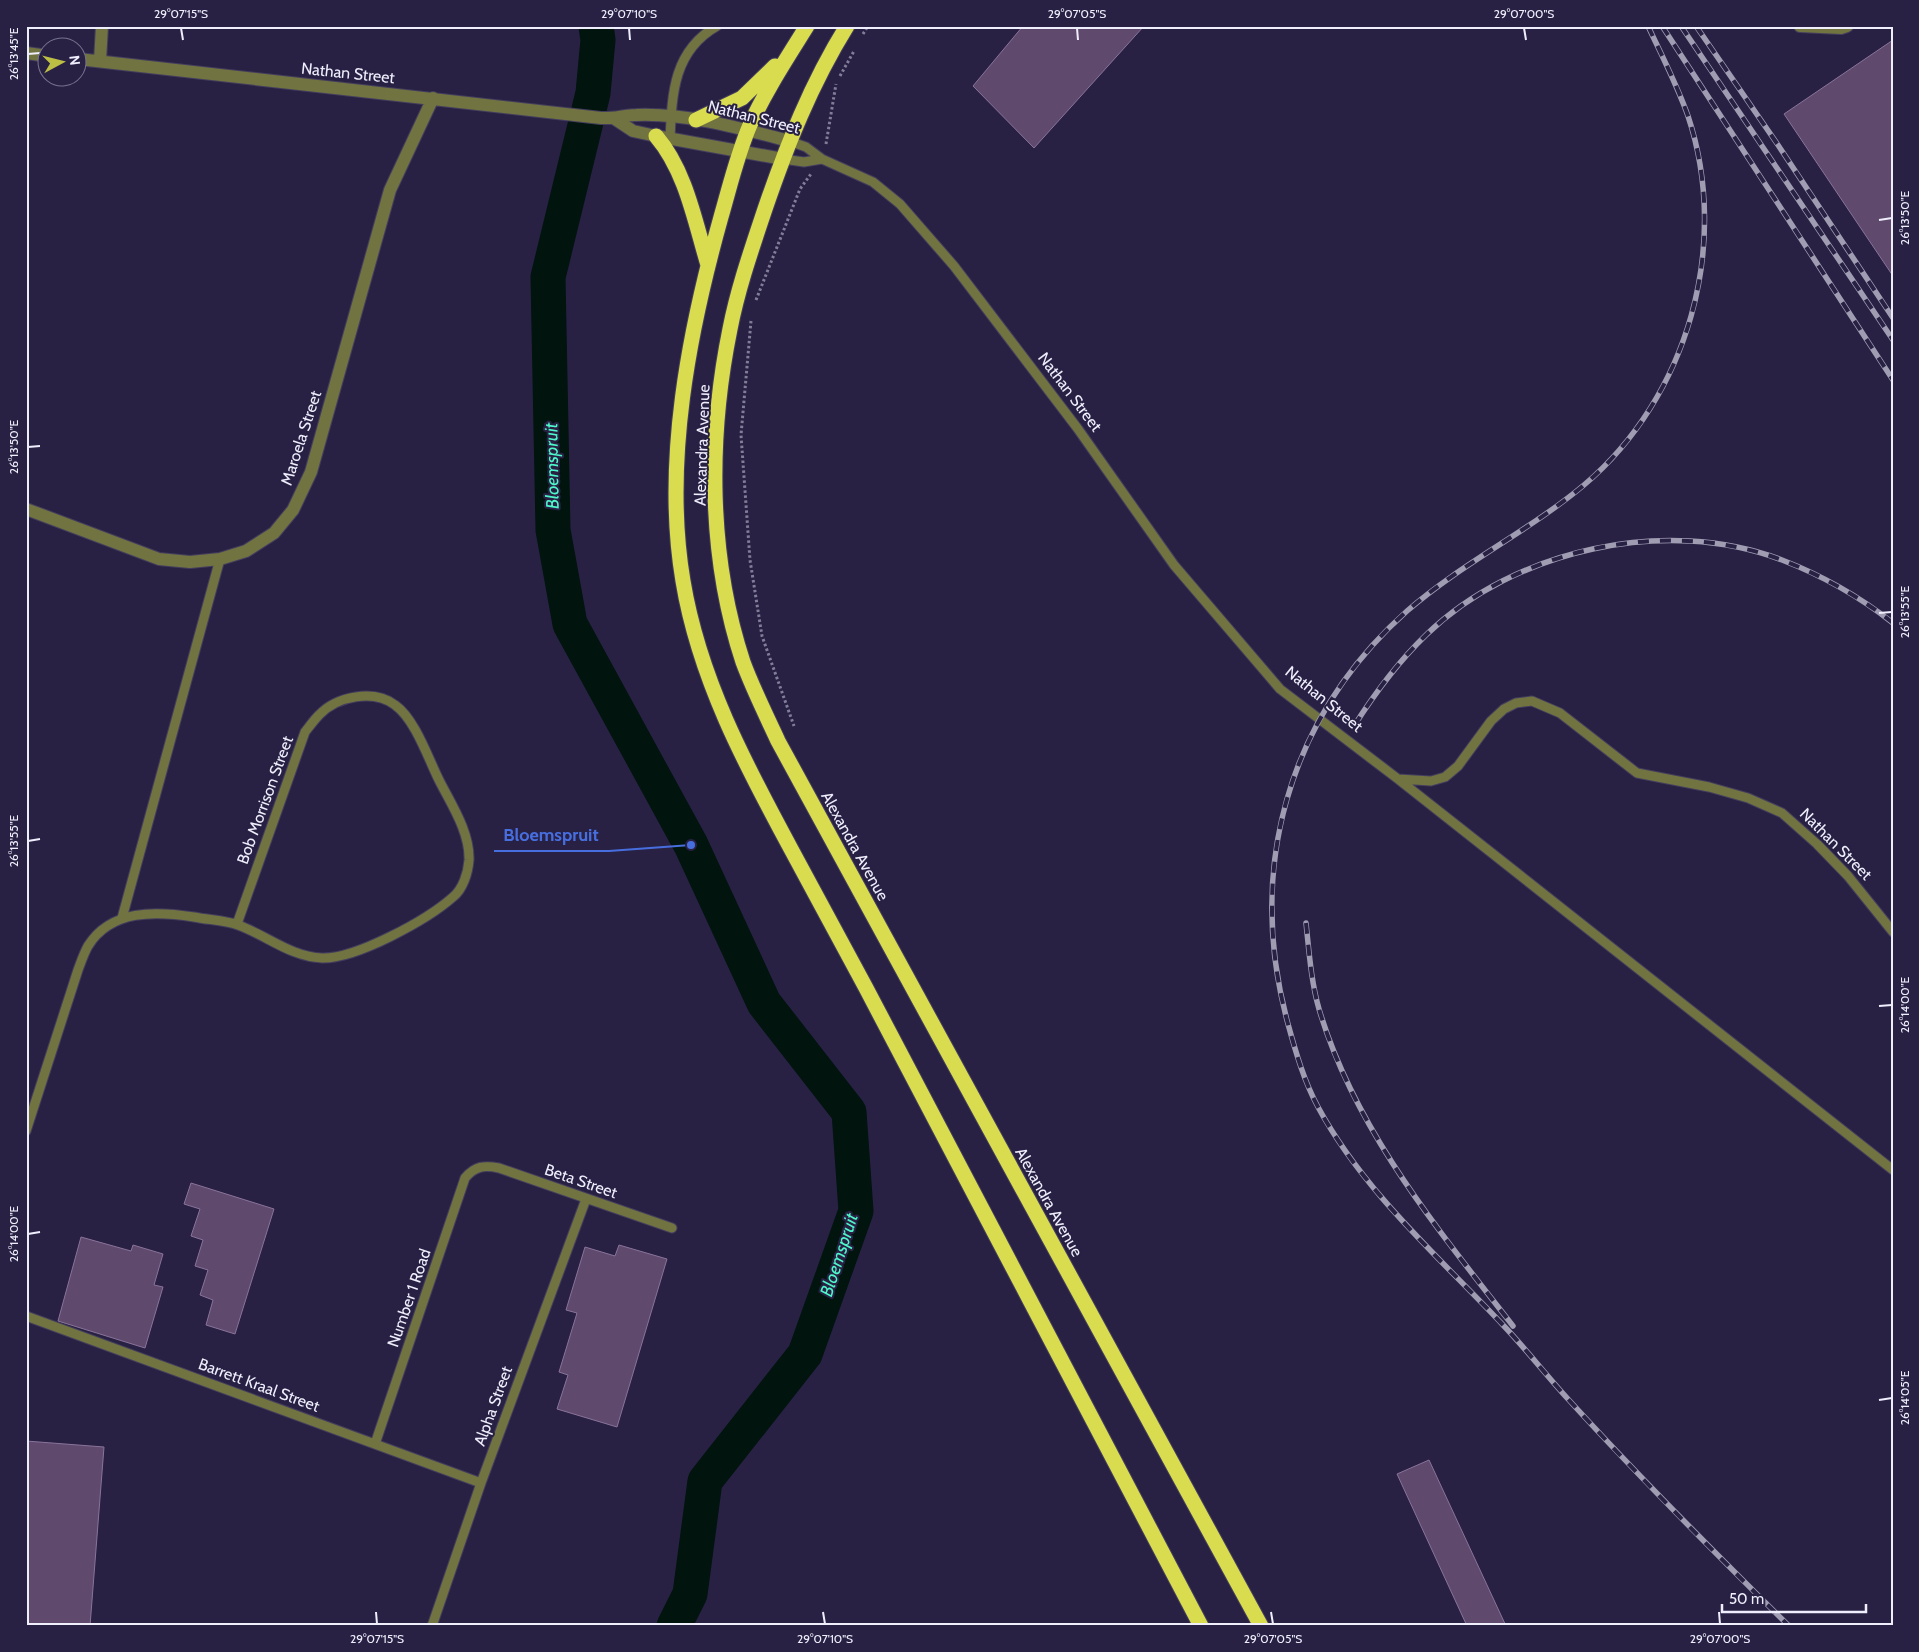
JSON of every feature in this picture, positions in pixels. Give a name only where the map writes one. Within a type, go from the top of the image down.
[{"type":"highway","name":"Alexandra Avenue","points":[[807,26],[771,85],[739,152],[708,265],[694,326],[681,406],[677,492],[678,534],[683,580],[692,625],[706,671],[751,775],[835,930],[1201,1626]]},
{"type":"highway","name":"Alexandra Avenue","points":[[847,26],[798,118],[789,141],[755,238],[737,301],[722,370],[715,478],[719,542],[724,584],[743,661],[758,699],[783,750],[1261,1626]]},
{"type":"highway","points":[[696,120],[742,98],[794,47]]},
{"type":"highway","points":[[663,138],[678,170],[708,265]]},
{"type":"street","points":[[100,62],[102,26]]},
{"type":"street","points":[[1800,26],[1822,28],[1847,26]]},
{"type":"street","name":"Nathan Street","points":[[88,60],[602,118],[616,119],[634,114],[671,117],[748,130],[789,141]]},
{"type":"street","name":"Maroela Street","points":[[26,509],[159,559],[190,562],[220,559],[246,551],[274,533],[293,510],[300,495],[319,443],[390,190],[433,98]]},
{"type":"street","name":"Nathan Street","points":[[616,119],[633,130],[663,138],[783,158]]},
{"type":"lane","points":[[663,138],[671,117],[682,60],[690,46],[717,26]]},
{"type":"lane","name":"Nathan Street","points":[[789,141],[806,147],[822,159],[873,182],[912,218],[954,266],[1078,429],[1174,565],[1280,688],[1398,778],[1432,781],[1445,777],[1458,766],[1491,721],[1504,709],[1516,703],[1532,702],[1540,704],[1560,713],[1637,773],[1709,787],[1748,798],[1782,813],[1817,844],[1848,876],[1893,932]]},
{"type":"lane","name":"Nathan Street","points":[[783,158],[804,162],[822,159]]},
{"type":"lane","points":[[122,918],[220,559]]},
{"type":"lane","name":"Bob Morrison Street","points":[[26,1131],[78,970],[88,946],[103,929],[122,918],[147,913],[176,914],[237,924],[298,954],[322,958],[346,955],[369,948],[437,909],[455,896],[465,879],[469,859],[463,829],[412,725],[396,705],[378,697],[356,696],[338,702],[320,714],[305,732],[237,924]]},
{"type":"lane","points":[[1398,778],[1893,1170]]},
{"type":"lane","name":"Beta Street","points":[[478,1167],[498,1168],[672,1228]]},
{"type":"lane","name":"Number 1 Road","points":[[375,1444],[465,1178],[478,1167]]},
{"type":"lane","name":"Alpha Street","points":[[432,1626],[481,1482],[586,1199]]},
{"type":"lane","name":"Barrett Kraal Street","points":[[26,1316],[481,1482]]},
{"type":"path","points":[[755,302],[800,190],[822,159],[835,86],[868,26]]},
{"type":"path","points":[[752,311],[741,435],[750,560],[762,636],[794,726]]},
{"type":"building","points":[[1023,26],[1144,26],[1034,148],[973,86]]},
{"type":"building","points":[[1893,40],[1893,276],[1784,114]]},
{"type":"building","points":[[191,1183],[274,1209],[235,1334],[206,1325],[213,1300],[200,1295],[208,1270],[195,1266],[203,1240],[191,1236],[200,1209],[184,1204]]},
{"type":"building","points":[[81,1237],[131,1251],[133,1245],[163,1254],[154,1285],[163,1287],[145,1348],[58,1321]]},
{"type":"building","points":[[619,1245],[667,1259],[617,1427],[557,1409],[568,1375],[559,1372],[577,1313],[566,1310],[585,1247],[615,1256]]},
{"type":"building","points":[[26,1441],[104,1447],[90,1626],[26,1626]]},
{"type":"building","points":[[1429,1460],[1506,1626],[1467,1626],[1397,1474]]},
{"type":"waterway","name":"Bloemspruit","points":[[596,26],[598,40],[593,93],[548,277],[553,530],[570,624],[691,845],[764,1003],[849,1112],[856,1211],[805,1354],[705,1481],[690,1594],[674,1626]]},
{"type":"railway","points":[[1648,26],[1688,116],[1700,165],[1705,216],[1701,266],[1691,316],[1674,364],[1650,408],[1620,449],[1584,485],[1563,502],[1450,578],[1407,611],[1366,653],[1332,699],[1306,748],[1287,800],[1276,854],[1272,910],[1276,966],[1288,1024],[1297,1056],[1309,1087],[1336,1138],[1357,1167],[1403,1222],[1511,1334],[1622,1457],[1789,1626]]},
{"type":"railway","points":[[1662,26],[1893,380]]},
{"type":"railway","points":[[1681,26],[1893,340]]},
{"type":"railway","points":[[1696,26],[1893,318]]},
{"type":"railway","points":[[1354,726],[1396,667],[1426,635],[1462,605],[1503,581],[1547,562],[1594,549],[1642,542],[1690,541],[1737,547],[1782,560],[1840,587],[1893,623]]},
{"type":"railway","points":[[1306,923],[1312,977],[1319,1009],[1335,1053],[1354,1096],[1376,1137],[1401,1176],[1428,1215],[1513,1326]]},
{"type":"place","name":"Bloemspruit","points":[[691,845]]}]
